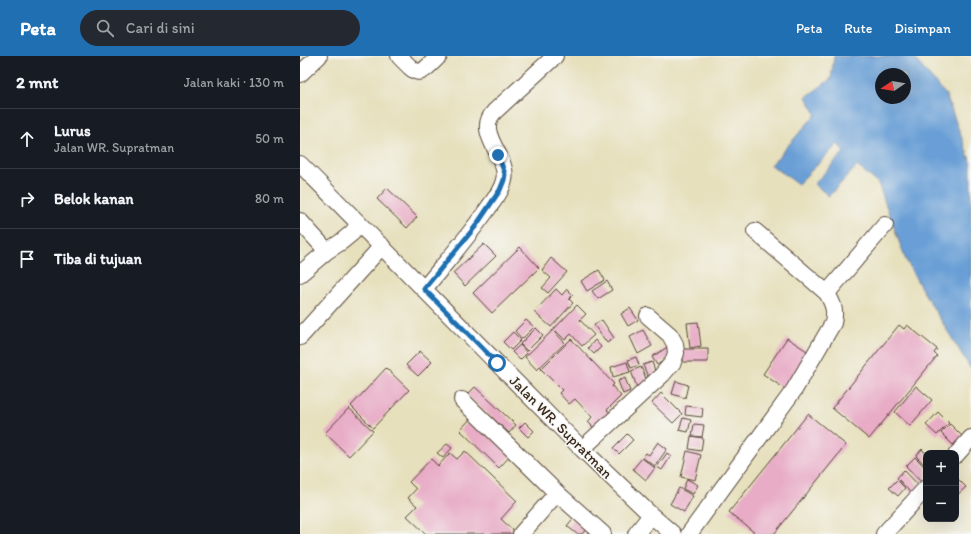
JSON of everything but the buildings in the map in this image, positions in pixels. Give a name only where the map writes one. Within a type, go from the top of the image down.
[{"type":"street","points":[[300,74],[319,56]]},
{"type":"street","points":[[400,56],[412,69],[418,72],[423,71],[439,56]]},
{"type":"street","points":[[424,289],[475,227],[497,196],[503,184],[505,174],[490,137],[488,119],[556,56]]},
{"type":"street","name":"Jalan WR. Supratman","points":[[300,164],[351,233],[374,255],[424,289],[582,448],[651,515],[673,534]]},
{"type":"street","points":[[300,221],[327,251]]},
{"type":"street","points":[[827,293],[884,225]]},
{"type":"street","points":[[689,534],[794,390],[833,323],[833,303],[827,293],[754,231]]},
{"type":"street","points":[[300,274],[351,233]]},
{"type":"street","points":[[300,337],[374,255]]},
{"type":"street","points":[[582,448],[662,375],[675,359],[676,353],[670,335],[648,316]]},
{"type":"street","points":[[462,400],[557,493],[603,534]]},
{"type":"street","points":[[959,452],[971,438]]},
{"type":"street","points":[[884,534],[923,491]]},
{"type":"street","points":[[521,534],[557,493]]},
{"type":"street","points":[[636,534],[651,515]]},
{"type":"water","points":[[834,56],[912,56],[946,95],[971,163],[971,369],[921,288],[905,258],[878,183],[857,166],[829,196],[814,184],[844,152],[838,144],[798,184],[771,165],[816,114],[806,97],[831,79]]},
{"type":"route","points":[[497,363],[424,289],[475,227],[497,196],[503,184],[505,174],[498,155]]}]
